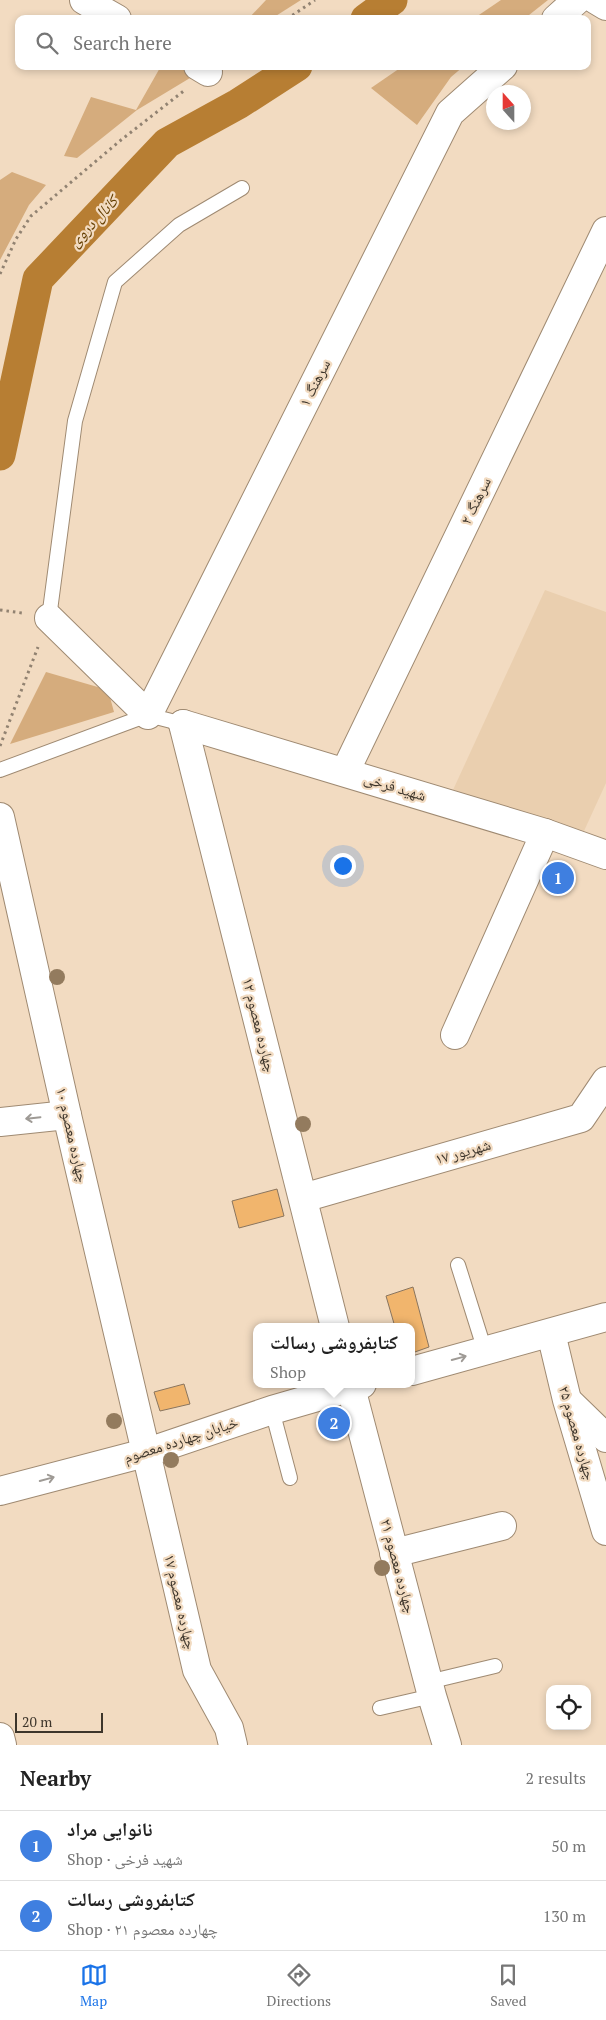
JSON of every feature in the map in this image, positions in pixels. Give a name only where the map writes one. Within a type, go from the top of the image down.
[{"type":"street","points":[[84,0],[110,15]]},
{"type":"street","points":[[560,15],[577,0]]},
{"type":"street","points":[[596,0],[606,6]]},
{"type":"street","name":"سرهنگ ۱","points":[[148,715],[450,114],[498,70]]},
{"type":"street","name":"سرهنگ ۲","points":[[346,772],[606,231]]},
{"type":"street","points":[[49,618],[148,715]]},
{"type":"street","name":"شهید فرخی","points":[[183,724],[545,833],[606,855]]},
{"type":"street","name":"چهارده معصوم ۱۲","points":[[183,724],[334,1323]]},
{"type":"street","name":"چهارده معصوم ۱۰","points":[[0,818],[145,1453]]},
{"type":"street","points":[[454,1035],[545,833]]},
{"type":"street","name":"۱۷ شهریور","points":[[303,1198],[581,1118],[606,1081]]},
{"type":"street","points":[[0,1122],[67,1114]]},
{"type":"street","points":[[415,1370],[606,1317]]},
{"type":"street","name":"چهارده معصوم ۲۵","points":[[551,1333],[567,1400],[606,1531]]},
{"type":"street","name":"خیابان چهارده معصوم","points":[[0,1491],[145,1453],[344,1388]]},
{"type":"street","name":"چهارده معصوم ۲۱","points":[[355,1388],[394,1553],[447,1745]]},
{"type":"street","points":[[567,1400],[606,1438]]},
{"type":"street","name":"چهارده معصوم ۱۷","points":[[145,1453],[197,1670],[229,1728],[232,1745]]},
{"type":"street","points":[[394,1553],[502,1526]]},
{"type":"street","points":[[0,1737],[2,1745]]},
{"type":"lane","points":[[49,618],[75,421],[115,282],[179,225],[242,188]]},
{"type":"lane","points":[[0,770],[148,715],[183,724]]},
{"type":"lane","points":[[458,1265],[485,1351]]},
{"type":"lane","points":[[272,1410],[290,1478]]},
{"type":"lane","points":[[380,1708],[495,1666]]},
{"type":"path","points":[[293,15],[315,0]]},
{"type":"path","points":[[0,274],[16,239],[31,216],[202,70]]},
{"type":"path","points":[[0,610],[13,612]]},
{"type":"path","points":[[0,747],[49,618]]},
{"type":"shaded area","points":[[266,0],[301,0],[277,15],[252,15]]},
{"type":"shaded area","points":[[501,0],[548,0],[529,15],[479,15]]},
{"type":"shaded area","points":[[159,70],[187,70],[195,75],[137,110],[77,158],[64,156],[91,97],[136,110]]},
{"type":"shaded area","points":[[397,70],[459,70],[451,77],[417,125],[371,88]]},
{"type":"shaded area","points":[[12,172],[46,185],[29,205],[0,260],[0,180]]},
{"type":"shaded area","points":[[545,590],[606,612],[606,783],[584,831],[453,790]]},
{"type":"shaded area","points":[[46,672],[108,690],[114,712],[10,744]]},
{"type":"building","points":[[277,1189],[284,1216],[239,1228],[232,1201]]},
{"type":"building","points":[[413,1287],[429,1347],[415,1352],[415,1323],[394,1323],[386,1296]]},
{"type":"building","points":[[184,1384],[190,1404],[160,1411],[154,1392]]},
{"type":"waterway","name":"کانال دروی","points":[[371,15],[392,0]]},
{"type":"waterway","name":"کانال دروی","points":[[0,455],[38,279],[167,143],[238,104],[291,70]]},
{"type":"place","name":"نانوایی مراد","points":[[558,878]]},
{"type":"place","name":"کتابفروشی رسالت","points":[[334,1423]]}]
